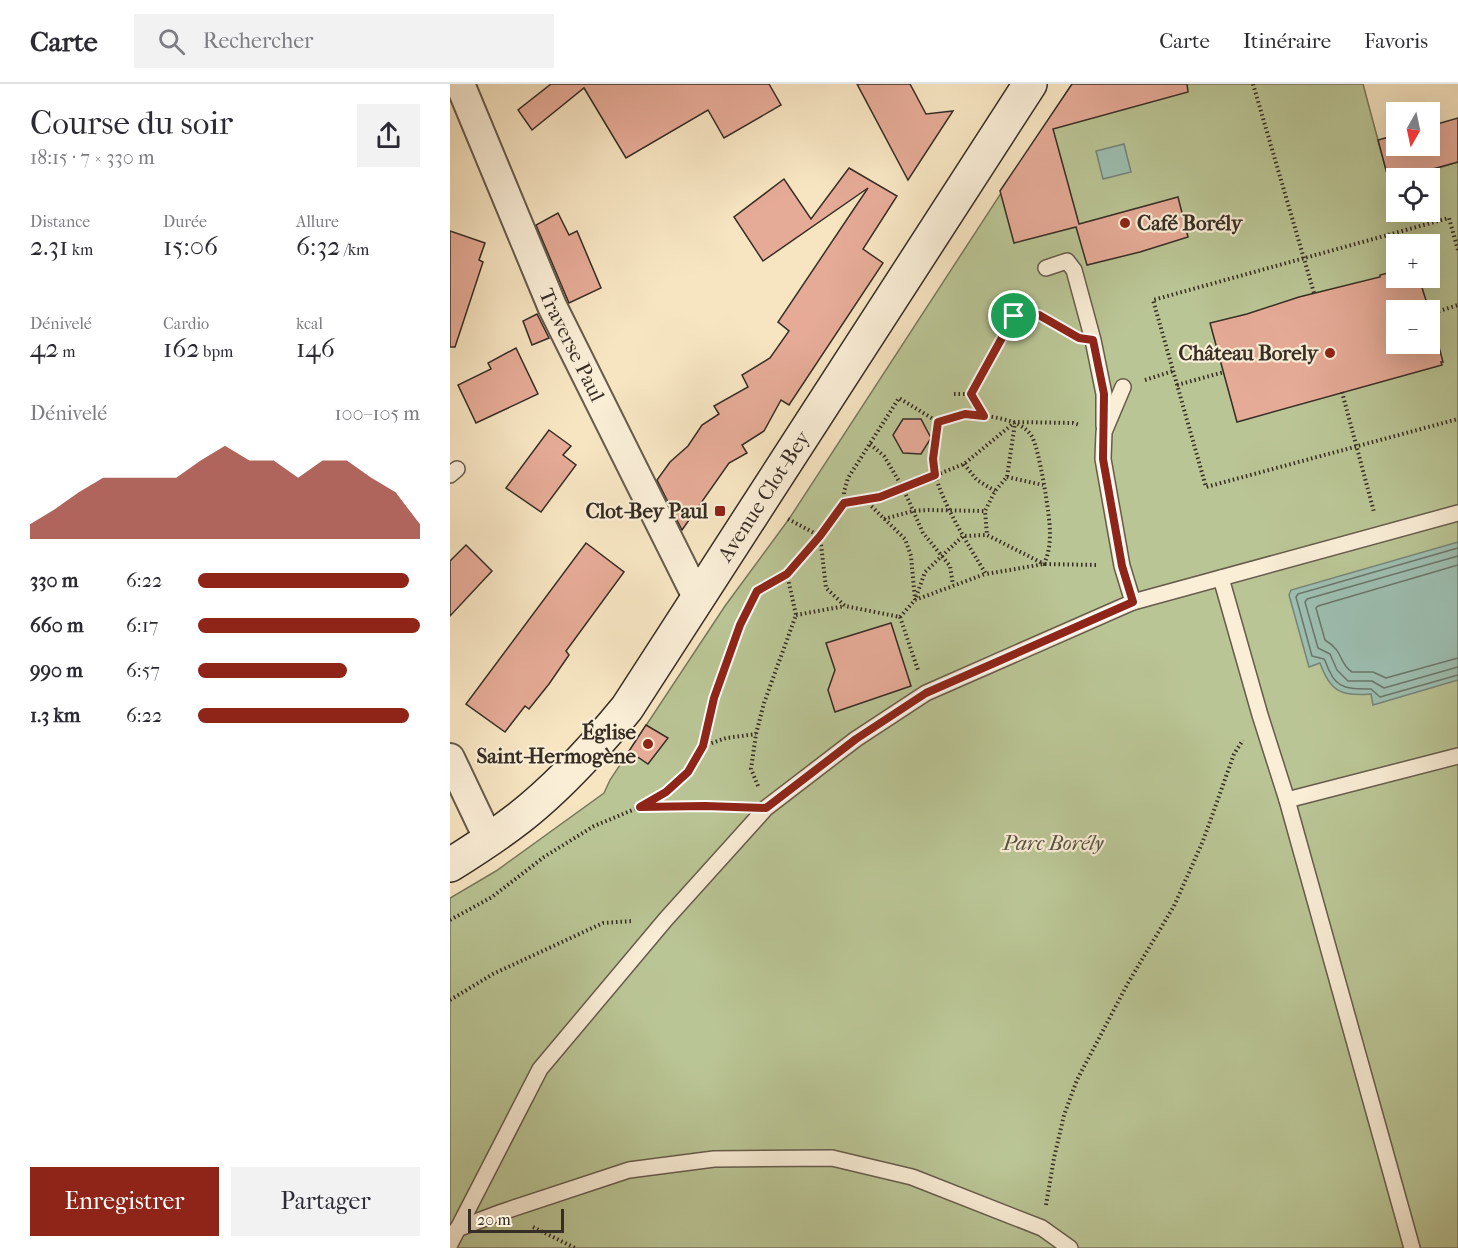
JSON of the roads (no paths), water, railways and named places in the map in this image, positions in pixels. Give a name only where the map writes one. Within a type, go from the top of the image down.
[{"type":"street","name":"Traverse Paul","points":[[460,84],[552,306],[697,597]]},
{"type":"street","name":"Avenue Clot-Bey","points":[[450,866],[521,817],[556,786],[627,708],[1030,84]]},
{"type":"street","points":[[450,758],[489,840]]},
{"type":"lane","points":[[1046,268],[1067,261],[1074,270],[1093,340],[1104,394],[1103,459],[1122,566],[1133,602]]},
{"type":"lane","points":[[1104,432],[1123,387]]},
{"type":"lane","points":[[450,1244],[540,1069],[666,919],[766,808],[856,739],[926,693],[1133,602],[1458,513]]},
{"type":"lane","points":[[1221,578],[1287,800],[1412,1248]]},
{"type":"lane","points":[[1287,800],[1458,756]]},
{"type":"lane","points":[[457,1229],[629,1170],[714,1159],[832,1158],[912,1177],[1042,1228],[1070,1248]]},
{"type":"water","points":[[1124,144],[1131,172],[1103,179],[1096,151]]},
{"type":"water","points":[[1458,542],[1458,680],[1373,705],[1371,694],[1352,694],[1338,690],[1328,680],[1320,663],[1309,667],[1289,595],[1291,590]]},
{"type":"place","name":"Café Borély","points":[[1125,223]]},
{"type":"place","name":"Château Borely","points":[[1330,353]]},
{"type":"place","name":"Clot-Bey Paul","points":[[720,511]]},
{"type":"place","name":"Église Saint-Hermogène","points":[[648,744]]},
{"type":"park label","name":"Parc Borély","points":[[1053,843]]}]
